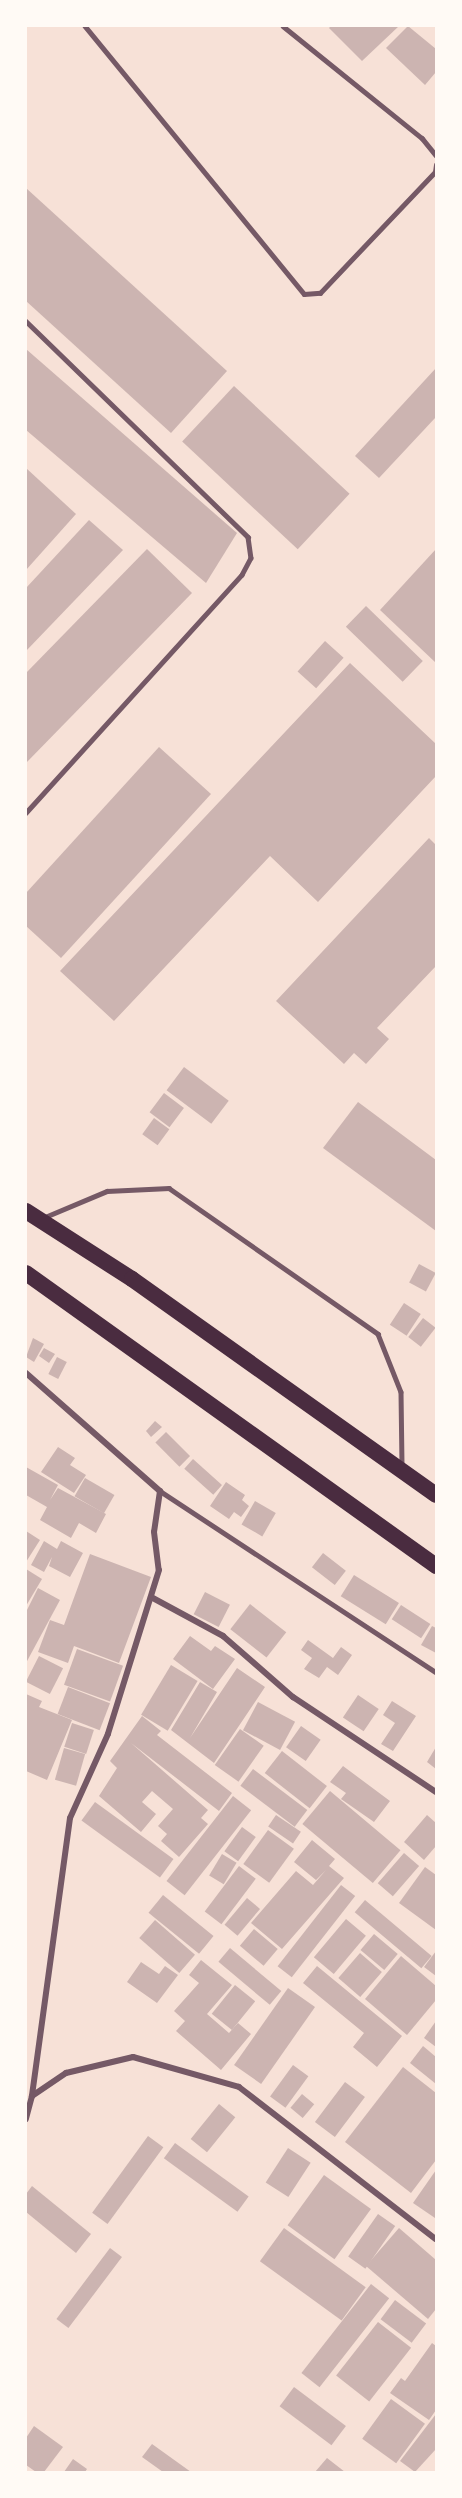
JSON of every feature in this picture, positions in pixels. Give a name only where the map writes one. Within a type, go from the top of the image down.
[{"type":"highway","points":[[32,1215],[132,1278],[436,1495]]},
{"type":"highway","points":[[26,1273],[436,1566]]},
{"type":"street","points":[[26,1374],[160,1491],[154,1532],[159,1570],[108,1734],[70,1818],[33,2096],[26,2119]]},
{"type":"street","points":[[151,1598],[223,1636],[293,1697],[436,1792]]},
{"type":"street","points":[[33,2096],[66,2073],[133,2057],[239,2087],[436,2239]]},
{"type":"lane","points":[[85,26],[303,294],[320,292],[435,172],[436,165]]},
{"type":"lane","points":[[283,26],[422,138],[436,155]]},
{"type":"lane","points":[[26,321],[248,537],[251,558],[242,574],[26,813]]},
{"type":"lane","points":[[32,1215],[107,1191],[169,1188],[378,1334],[400,1392],[402,1470]]},
{"type":"lane","points":[[160,1491],[436,1672]]},
{"type":"building","points":[[331,26],[399,26],[362,61],[329,28]]},
{"type":"building","points":[[408,26],[436,49],[436,72],[425,85],[386,48]]},
{"type":"building","points":[[26,188],[227,371],[171,433],[26,301]]},
{"type":"building","points":[[26,349],[237,533],[206,583],[26,430]]},
{"type":"building","points":[[436,368],[436,417],[379,478],[355,456]]},
{"type":"building","points":[[234,386],[350,494],[298,549],[182,442]]},
{"type":"building","points":[[26,468],[76,514],[26,570]]},
{"type":"building","points":[[89,520],[123,550],[26,651],[26,588]]},
{"type":"building","points":[[147,549],[192,593],[26,763],[26,673]]},
{"type":"building","points":[[436,549],[436,663],[380,610]]},
{"type":"building","points":[[366,606],[423,661],[403,682],[346,627]]},
{"type":"building","points":[[325,641],[344,658],[316,688],[298,671]]},
{"type":"building","points":[[350,663],[436,744],[436,776],[318,902],[270,856],[114,1021],[60,971]]},
{"type":"building","points":[[159,747],[211,794],[61,958],[26,926],[26,893]]},
{"type":"building","points":[[429,838],[436,845],[436,966],[377,1028],[389,1039],[366,1064],[354,1053],[344,1064],[276,1001]]},
{"type":"building","points":[[184,1067],[229,1101],[211,1124],[167,1090]]},
{"type":"building","points":[[164,1093],[184,1108],[170,1127],[150,1112]]},
{"type":"building","points":[[358,1102],[436,1160],[436,1231],[323,1148]]},
{"type":"building","points":[[154,1118],[169,1129],[158,1145],[142,1134]]},
{"type":"building","points":[[419,1264],[436,1273],[426,1291],[409,1283]]},
{"type":"building","points":[[404,1303],[421,1314],[407,1336],[390,1325]]},
{"type":"building","points":[[423,1318],[436,1328],[421,1347],[408,1337]]},
{"type":"building","points":[[33,1338],[44,1344],[34,1362],[26,1357]]},
{"type":"building","points":[[44,1348],[55,1354],[49,1363],[39,1356]]},
{"type":"building","points":[[57,1357],[67,1362],[58,1379],[48,1374]]},
{"type":"building","points":[[155,1421],[162,1427],[151,1437],[146,1431]]},
{"type":"building","points":[[166,1432],[190,1456],[179,1467],[155,1443]]},
{"type":"building","points":[[58,1447],[75,1458],[70,1465],[86,1475],[74,1493],[41,1472]]},
{"type":"building","points":[[193,1459],[222,1485],[213,1495],[184,1469]]},
{"type":"building","points":[[26,1467],[58,1485],[50,1500],[58,1488],[106,1514],[96,1533],[79,1523],[71,1538],[40,1520],[47,1507],[26,1495]]},
{"type":"building","points":[[85,1478],[114,1495],[104,1513],[74,1496]]},
{"type":"building","points":[[226,1482],[245,1495],[242,1500],[249,1506],[241,1517],[234,1512],[229,1519],[210,1506]]},
{"type":"building","points":[[255,1501],[276,1513],[262,1536],[242,1524]]},
{"type":"building","points":[[26,1531],[40,1540],[26,1562]]},
{"type":"building","points":[[44,1541],[57,1549],[61,1541],[83,1553],[70,1577],[49,1566],[52,1557],[44,1572],[31,1565]]},
{"type":"building","points":[[323,1553],[346,1571],[335,1585],[312,1567]]},
{"type":"building","points":[[90,1554],[151,1577],[119,1663],[74,1646],[68,1663],[38,1652],[50,1620],[64,1625]]},
{"type":"building","points":[[26,1569],[42,1579],[26,1606]]},
{"type":"building","points":[[354,1575],[399,1603],[386,1624],[341,1596]]},
{"type":"building","points":[[38,1588],[60,1600],[26,1663],[26,1612]]},
{"type":"building","points":[[205,1592],[230,1605],[219,1627],[194,1614]]},
{"type":"building","points":[[250,1604],[286,1632],[267,1658],[230,1629]]},
{"type":"building","points":[[401,1605],[430,1624],[421,1638],[392,1619]]},
{"type":"building","points":[[432,1626],[436,1628],[436,1653],[421,1645]]},
{"type":"building","points":[[190,1636],[211,1651],[215,1646],[235,1659],[213,1689],[173,1659]]},
{"type":"building","points":[[308,1640],[333,1658],[341,1647],[352,1655],[338,1675],[327,1667],[319,1678],[304,1669],[312,1658],[301,1650]]},
{"type":"building","points":[[77,1649],[123,1666],[110,1701],[64,1685]]},
{"type":"building","points":[[39,1656],[63,1668],[50,1694],[26,1682]]},
{"type":"building","points":[[171,1665],[198,1681],[168,1731],[141,1715]]},
{"type":"building","points":[[237,1668],[265,1687],[214,1763],[171,1730],[200,1682],[217,1692],[190,1738]]},
{"type":"building","points":[[68,1687],[110,1703],[100,1730],[58,1714]]},
{"type":"building","points":[[26,1694],[42,1701],[39,1707],[72,1720],[47,1780],[26,1771]]},
{"type":"building","points":[[358,1695],[379,1709],[364,1731],[343,1717]]},
{"type":"building","points":[[392,1701],[416,1716],[393,1751],[381,1744],[395,1723],[383,1715]]},
{"type":"building","points":[[258,1702],[295,1722],[280,1750],[243,1730]]},
{"type":"building","points":[[142,1716],[161,1731],[157,1735],[232,1793],[219,1811],[131,1743],[208,1810],[201,1818],[208,1824],[179,1857],[161,1841],[167,1834],[158,1826],[173,1809],[152,1791],[142,1802],[156,1814],[141,1832],[99,1796],[117,1768],[110,1761]]},
{"type":"building","points":[[72,1723],[94,1730],[86,1754],[64,1747]]},
{"type":"building","points":[[301,1726],[321,1740],[306,1761],[286,1747]]},
{"type":"building","points":[[240,1729],[264,1746],[239,1782],[215,1765]]},
{"type":"building","points":[[436,1747],[436,1769],[427,1762]]},
{"type":"building","points":[[64,1748],[85,1754],[76,1786],[55,1780]]},
{"type":"building","points":[[282,1751],[327,1786],[310,1808],[265,1773]]},
{"type":"building","points":[[343,1766],[390,1801],[374,1822],[341,1799],[346,1793],[330,1782]]},
{"type":"building","points":[[253,1769],[307,1810],[295,1827],[240,1786]]},
{"type":"building","points":[[330,1791],[400,1850],[373,1883],[302,1824]]},
{"type":"building","points":[[233,1796],[251,1810],[185,1895],[167,1881]]},
{"type":"building","points":[[95,1802],[173,1859],[160,1878],[81,1821]]},
{"type":"building","points":[[276,1815],[301,1832],[293,1843],[268,1827]]},
{"type":"building","points":[[427,1815],[436,1823],[436,1846],[424,1860],[404,1842]]},
{"type":"building","points":[[242,1827],[256,1837],[238,1861],[224,1851]]},
{"type":"building","points":[[268,1830],[294,1849],[269,1883],[243,1864]]},
{"type":"building","points":[[312,1840],[335,1859],[329,1866],[344,1878],[282,1949],[251,1923],[296,1871],[313,1885],[326,1870],[316,1880],[294,1862]]},
{"type":"building","points":[[404,1853],[419,1866],[393,1896],[378,1883]]},
{"type":"building","points":[[222,1854],[237,1863],[224,1884],[209,1875]]},
{"type":"building","points":[[239,1866],[256,1879],[221,1924],[205,1912]]},
{"type":"building","points":[[425,1867],[436,1875],[436,1930],[399,1903]]},
{"type":"building","points":[[341,1885],[355,1896],[292,1977],[278,1966]]},
{"type":"building","points":[[163,1895],[214,1936],[199,1954],[149,1913]]},
{"type":"building","points":[[247,1898],[260,1909],[238,1936],[225,1925]]},
{"type":"building","points":[[365,1900],[432,1956],[421,1968],[355,1912]]},
{"type":"building","points":[[346,1919],[366,1936],[334,1974],[314,1957]]},
{"type":"building","points":[[155,1920],[195,1955],[179,1973],[139,1938]]},
{"type":"building","points":[[254,1929],[278,1949],[264,1966],[240,1946]]},
{"type":"building","points":[[374,1934],[398,1954],[384,1970],[361,1950]]},
{"type":"building","points":[[230,1948],[281,1991],[270,2005],[218,1962]]},
{"type":"building","points":[[436,1951],[436,1976],[424,1967]]},
{"type":"building","points":[[360,1953],[382,1972],[360,1997],[338,1978]]},
{"type":"building","points":[[401,1956],[436,1986],[436,2000],[407,2035],[365,1999]]},
{"type":"building","points":[[201,1960],[232,1985],[207,2014],[229,2033],[238,2023],[251,2034],[221,2070],[176,2031],[185,2021],[174,2011],[199,1983],[189,1975]]},
{"type":"building","points":[[141,1962],[159,1974],[165,1966],[178,1975],[157,2003],[127,1982]]},
{"type":"building","points":[[317,1966],[402,2036],[377,2067],[353,2047],[364,2033],[303,1983]]},
{"type":"building","points":[[235,1985],[255,2001],[232,2030],[212,2014]]},
{"type":"building","points":[[288,1988],[315,2007],[261,2084],[234,2065]]},
{"type":"building","points":[[436,2021],[436,2047],[424,2038]]},
{"type":"building","points":[[423,2046],[436,2057],[436,2084],[410,2063]]},
{"type":"building","points":[[293,2065],[308,2076],[285,2108],[270,2097]]},
{"type":"building","points":[[403,2067],[436,2093],[436,2160],[411,2193],[345,2142]]},
{"type":"building","points":[[345,2082],[365,2097],[335,2137],[315,2122]]},
{"type":"building","points":[[302,2094],[314,2104],[303,2118],[290,2108]]},
{"type":"building","points":[[219,2104],[235,2117],[207,2152],[191,2139]]},
{"type":"building","points":[[148,2136],[163,2147],[108,2224],[92,2213]]},
{"type":"building","points":[[175,2143],[249,2196],[237,2212],[164,2158]]},
{"type":"building","points":[[288,2148],[311,2163],[288,2197],[266,2182]]},
{"type":"building","points":[[436,2170],[436,2217],[435,2218],[413,2203]]},
{"type":"building","points":[[324,2175],[371,2209],[334,2259],[288,2225]]},
{"type":"building","points":[[32,2186],[91,2234],[76,2253],[26,2212],[26,2194]]},
{"type":"building","points":[[378,2214],[395,2226],[365,2269],[348,2257]]},
{"type":"building","points":[[284,2228],[366,2287],[342,2321],[260,2261]]},
{"type":"building","points":[[399,2228],[436,2260],[436,2309],[428,2319],[366,2266]]},
{"type":"building","points":[[110,2248],[122,2257],[68,2328],[56,2319]]},
{"type":"building","points":[[371,2284],[389,2298],[320,2387],[301,2373]]},
{"type":"building","points":[[395,2300],[426,2323],[412,2343],[381,2319]]},
{"type":"building","points":[[378,2322],[411,2348],[369,2401],[336,2376]]},
{"type":"building","points":[[432,2343],[436,2346],[436,2410],[429,2420],[390,2393],[401,2378],[405,2381]]},
{"type":"building","points":[[294,2387],[346,2426],[331,2445],[280,2406]]},
{"type":"building","points":[[391,2399],[425,2424],[396,2463],[362,2439]]},
{"type":"building","points":[[436,2414],[436,2449],[415,2472],[400,2461]]},
{"type":"building","points":[[34,2426],[63,2447],[44,2472],[36,2472],[26,2465],[26,2438]]},
{"type":"building","points":[[152,2444],[191,2472],[163,2472],[142,2457]]},
{"type":"building","points":[[327,2458],[345,2472],[315,2472]]},
{"type":"building","points":[[73,2459],[87,2469],[85,2472],[64,2472]]}]
